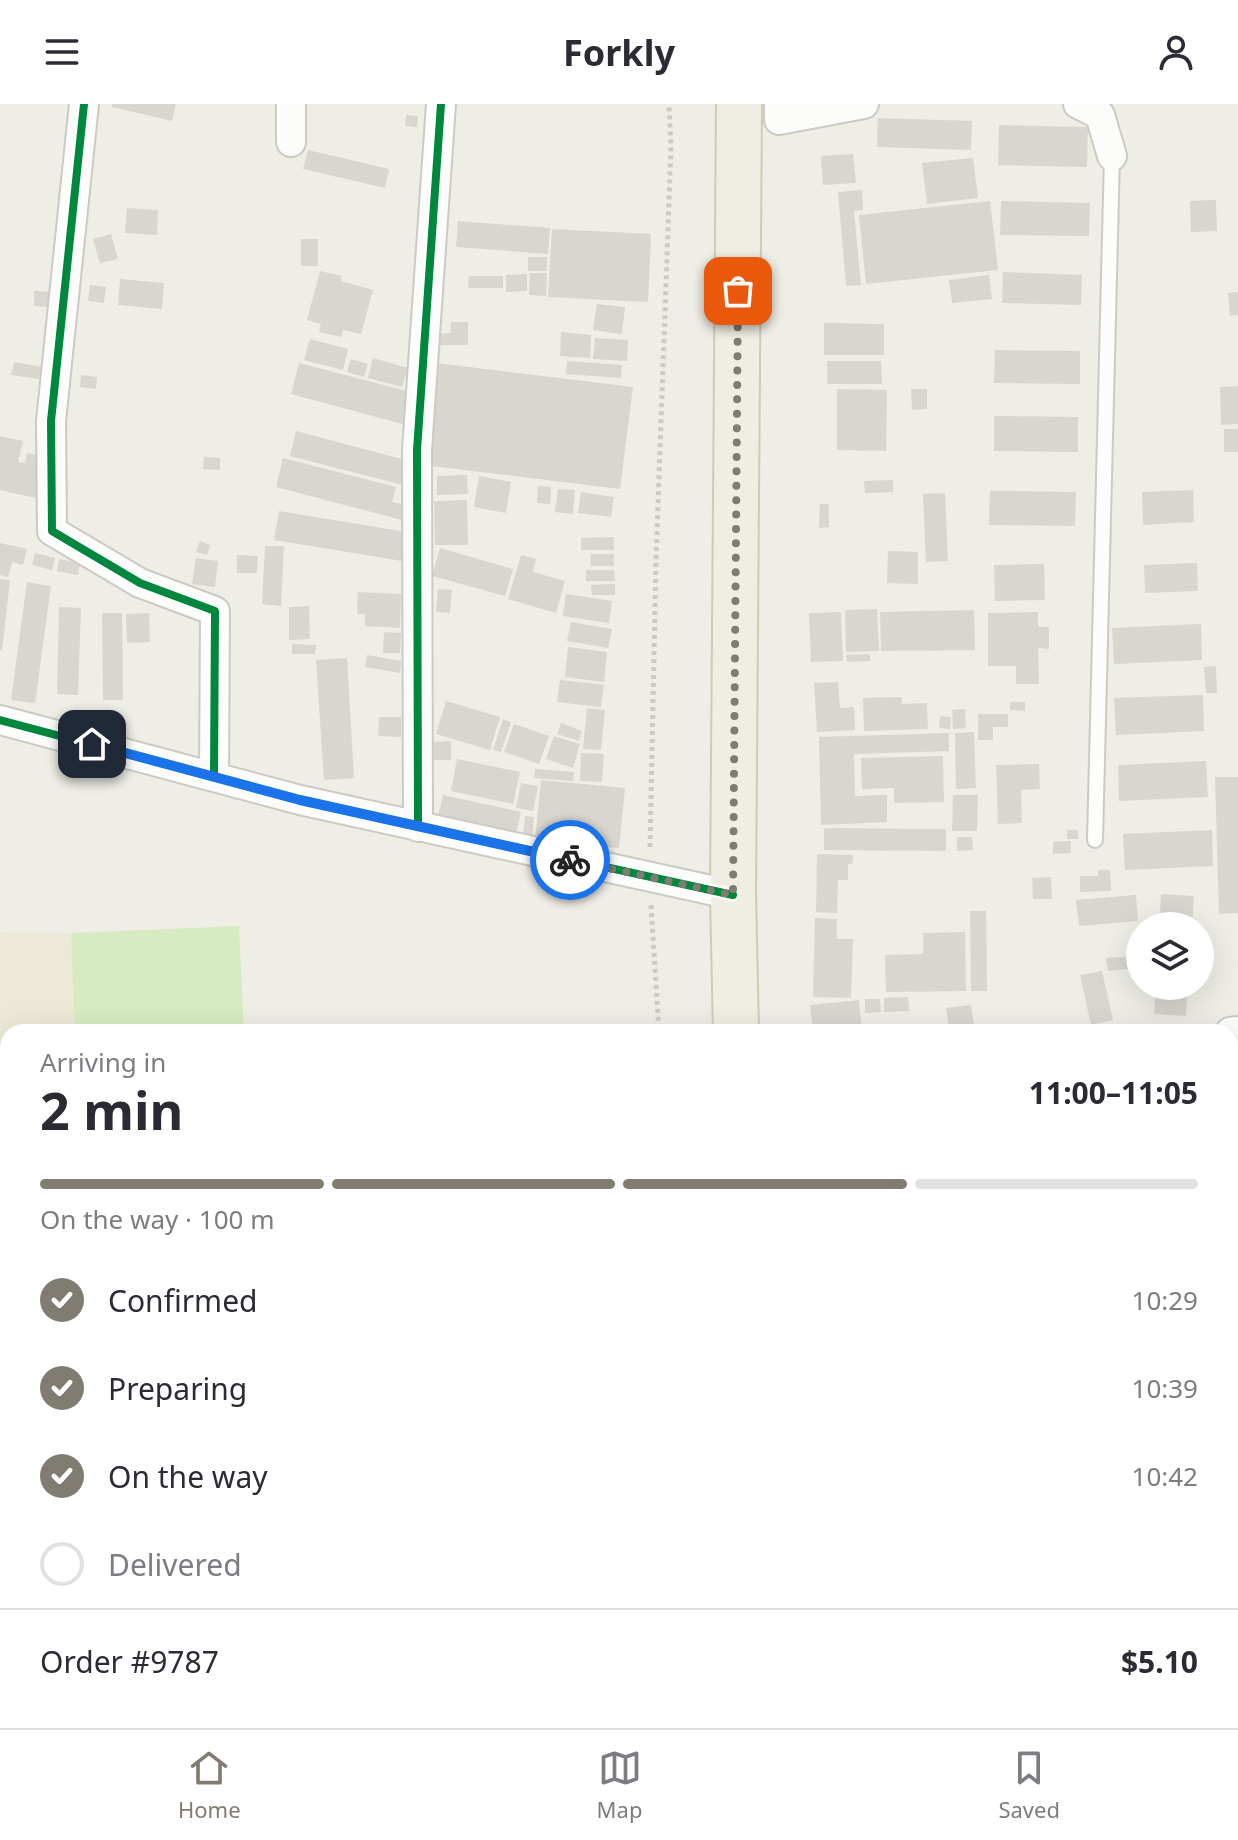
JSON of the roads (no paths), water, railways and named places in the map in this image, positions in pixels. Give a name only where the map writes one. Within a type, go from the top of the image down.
[{"type":"main road","points":[[736,1024],[733,895],[739,104]]},
{"type":"street","points":[[84,104],[51,421],[52,531],[140,583],[215,611],[214,777]]},
{"type":"street","points":[[291,104],[291,142]]},
{"type":"street","points":[[418,827],[417,450],[441,104]]},
{"type":"street","points":[[779,104],[779,120],[864,104]]},
{"type":"street","points":[[1078,104],[1100,115],[1112,156]]},
{"type":"street","points":[[0,720],[418,827],[733,895]]},
{"type":"lane","points":[[1095,840],[1112,156]]}]
